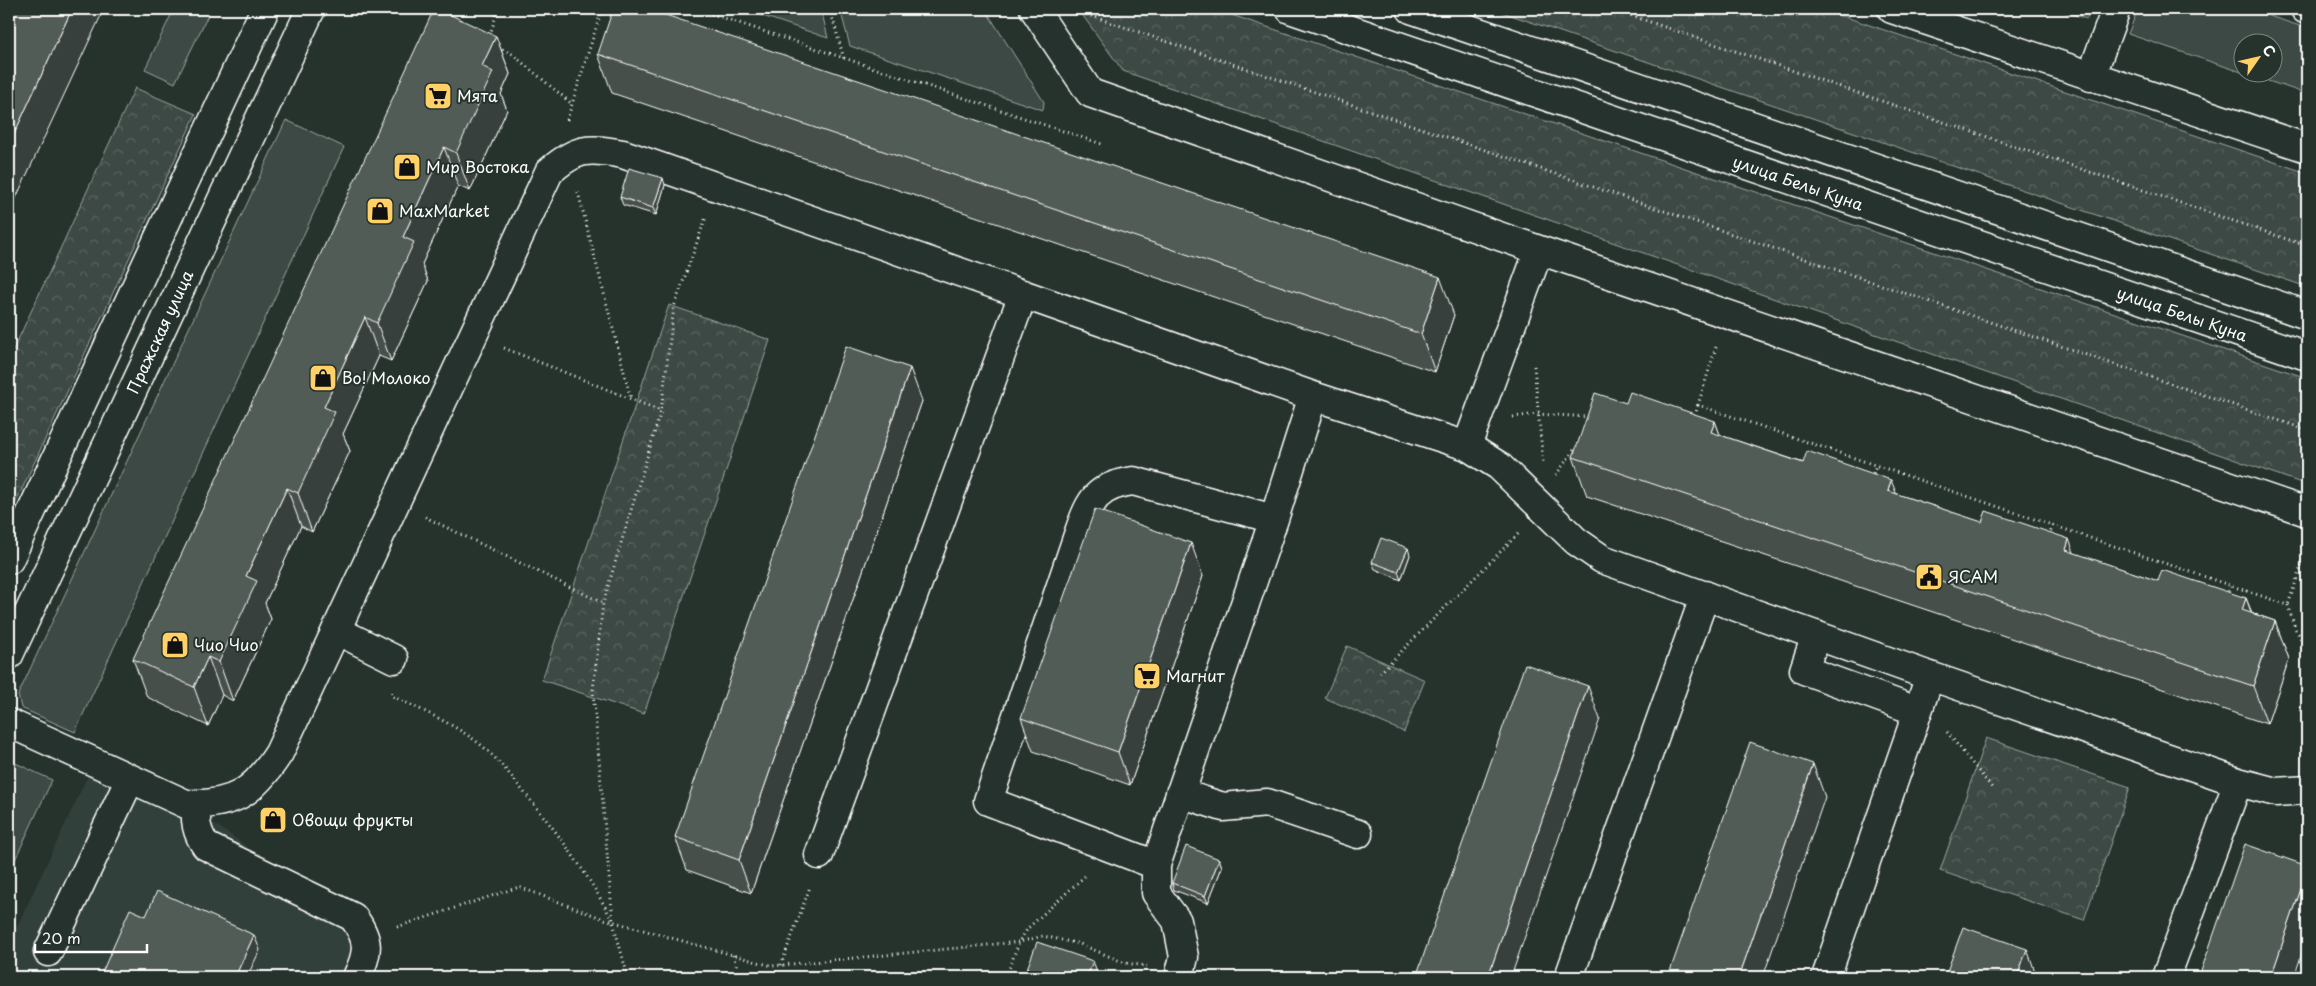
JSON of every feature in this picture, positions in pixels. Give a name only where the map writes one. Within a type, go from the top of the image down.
[{"type":"street","points":[[9,560],[265,9]]},
{"type":"street","name":"Пражская улица","points":[[9,655],[310,9]]},
{"type":"street","points":[[1034,9],[1090,93],[1539,250],[2307,512]]},
{"type":"street","name":"улица Белы Куна","points":[[1290,9],[2307,356]]},
{"type":"street","points":[[1411,9],[2307,315]]},
{"type":"street","points":[[1892,9],[2307,148]]},
{"type":"street","points":[[2091,77],[2116,9]]},
{"type":"street","points":[[9,723],[186,804],[209,805],[229,801],[248,792],[265,775],[279,753],[549,172],[569,156],[579,151],[601,150],[623,154],[1313,396],[1470,437],[1499,466],[1544,498],[1576,541],[1602,558],[1930,676],[2238,782],[2276,792],[2307,790]]},
{"type":"street","points":[[1470,437],[1539,250]]},
{"type":"street","points":[[819,855],[1023,294]]},
{"type":"street","points":[[1180,974],[1184,957],[1177,921],[1156,893],[1156,865],[1274,519],[1313,396]]},
{"type":"street","points":[[1156,865],[988,801],[1087,508],[1093,498],[1105,489],[1118,483],[1132,481],[1274,519]]},
{"type":"street","points":[[1569,977],[1705,595]]},
{"type":"street","points":[[336,630],[394,658]]},
{"type":"street","points":[[1816,635],[1804,670],[1919,706]]},
{"type":"street","points":[[1826,977],[1930,676]]},
{"type":"street","points":[[48,952],[130,779]]},
{"type":"street","points":[[2166,977],[2238,782]]},
{"type":"street","points":[[1180,793],[1223,807],[1267,803],[1358,834]]},
{"type":"street","points":[[196,804],[195,824],[197,834],[206,846],[337,907],[353,917],[362,929],[367,943],[366,960],[357,977]]},
{"type":"path","points":[[488,42],[498,9]]},
{"type":"path","points":[[602,9],[563,134],[632,399]]},
{"type":"path","points":[[697,9],[1102,144]]},
{"type":"path","points":[[830,9],[844,59]]},
{"type":"path","points":[[1071,9],[2307,430]]},
{"type":"path","points":[[1612,9],[2307,246]]},
{"type":"path","points":[[496,46],[512,54],[572,104]]},
{"type":"path","points":[[628,977],[613,922],[593,690],[603,603],[661,411],[674,307],[716,188]]},
{"type":"path","points":[[473,335],[661,411]]},
{"type":"path","points":[[1694,420],[1716,347]]},
{"type":"path","points":[[1533,361],[1544,498]]},
{"type":"path","points":[[1698,405],[2288,604]]},
{"type":"path","points":[[1470,437],[1514,417],[1538,414],[1596,418]]},
{"type":"path","points":[[1380,673],[1544,498],[1579,442]]},
{"type":"path","points":[[1871,481],[1876,465]]},
{"type":"path","points":[[396,503],[603,603]]},
{"type":"path","points":[[2047,544],[2053,525]]},
{"type":"path","points":[[2307,548],[2288,604],[2295,628],[2307,650]]},
{"type":"path","points":[[2226,600],[2231,585]]},
{"type":"path","points":[[394,658],[392,696],[431,714],[474,739],[500,763],[577,860],[594,884],[613,922]]},
{"type":"path","points":[[1919,706],[1993,789]]},
{"type":"path","points":[[1006,977],[1019,942],[1028,928],[1114,850]]},
{"type":"path","points":[[781,966],[810,887],[819,855]]},
{"type":"path","points":[[365,937],[520,887],[613,922],[772,966],[1019,942],[1044,936],[1080,944],[1125,963],[1180,974]]},
{"type":"path","points":[[733,955],[740,977]]},
{"type":"shaded area","points":[[92,767],[219,827],[351,920],[359,977],[9,977],[9,944]]},
{"type":"green space","points":[[174,9],[211,9],[175,83],[145,69]]},
{"type":"green space","points":[[742,9],[821,9],[828,38]]},
{"type":"green space","points":[[840,9],[985,9],[1044,102],[1043,110],[850,46]]},
{"type":"green space","points":[[1078,9],[1214,9],[2307,378],[2307,485],[1123,71]]},
{"type":"green space","points":[[1493,9],[1822,9],[2307,173],[2307,287]]},
{"type":"green space","points":[[2056,9],[2090,9],[2087,19]]},
{"type":"green space","points":[[2138,9],[2248,9],[2306,28],[2307,94],[2271,82],[2284,82],[2284,32],[2234,32],[2234,70],[2128,34]]},
{"type":"green space","points":[[135,88],[196,114],[9,517],[9,359]]},
{"type":"green space","points":[[286,120],[344,147],[75,732],[21,708],[18,695]]},
{"type":"green space","points":[[669,305],[770,340],[644,714],[542,680]]},
{"type":"green space","points":[[1347,646],[1425,680],[1404,732],[1325,698]]},
{"type":"green space","points":[[1986,738],[2130,787],[2084,920],[1940,871]]},
{"type":"green space","points":[[9,760],[52,780],[9,873]]},
{"type":"building","points":[[9,9],[72,9],[9,145]]},
{"type":"building","points":[[434,9],[438,9],[496,36],[482,66],[493,72],[456,153],[444,147],[403,237],[414,242],[377,323],[365,317],[324,407],[335,412],[298,493],[287,488],[246,576],[257,581],[219,662],[208,657],[194,687],[133,659]]},
{"type":"building","points":[[613,9],[648,9],[1440,277],[1421,334],[598,54]]},
{"type":"building","points":[[629,168],[663,178],[653,208],[620,197]]},
{"type":"building","points":[[846,346],[910,368],[739,860],[675,837]]},
{"type":"building","points":[[1630,392],[1715,421],[1711,432],[1803,463],[1807,451],[1891,480],[1888,491],[1982,522],[1986,511],[2069,539],[2066,550],[2158,581],[2162,570],[2246,598],[2242,610],[2275,621],[2253,686],[1573,457],[1595,393],[1626,403]]},
{"type":"building","points":[[1095,509],[1191,543],[1118,752],[1021,718]]},
{"type":"building","points":[[1381,538],[1408,548],[1398,572],[1372,562]]},
{"type":"building","points":[[1525,664],[1588,686],[1488,977],[1416,977]]},
{"type":"building","points":[[1750,742],[1813,764],[1739,977],[1668,977]]},
{"type":"building","points":[[2245,844],[2307,866],[2307,871],[2271,977],[2199,977]]},
{"type":"building","points":[[1186,846],[1219,859],[1205,896],[1172,883]]},
{"type":"building","points":[[157,891],[254,935],[235,977],[100,977],[130,909],[146,916]]},
{"type":"building","points":[[1963,927],[2027,949],[2017,977],[1945,977]]},
{"type":"building","points":[[1037,942],[1093,961],[1087,977],[1024,977]]},
{"type":"place","name":"Мята","points":[[438,96]]},
{"type":"place","name":"Мир Востока","points":[[407,167]]},
{"type":"place","name":"MaxMarket","points":[[380,211]]},
{"type":"place","name":"Во! Молоко","points":[[323,378]]},
{"type":"place","name":"ЯСАМ","points":[[1929,577]]},
{"type":"place","name":"Чио Чио","points":[[175,645]]},
{"type":"place","name":"Магнит","points":[[1147,676]]},
{"type":"place","name":"Овощи фрукты","points":[[273,820]]}]
